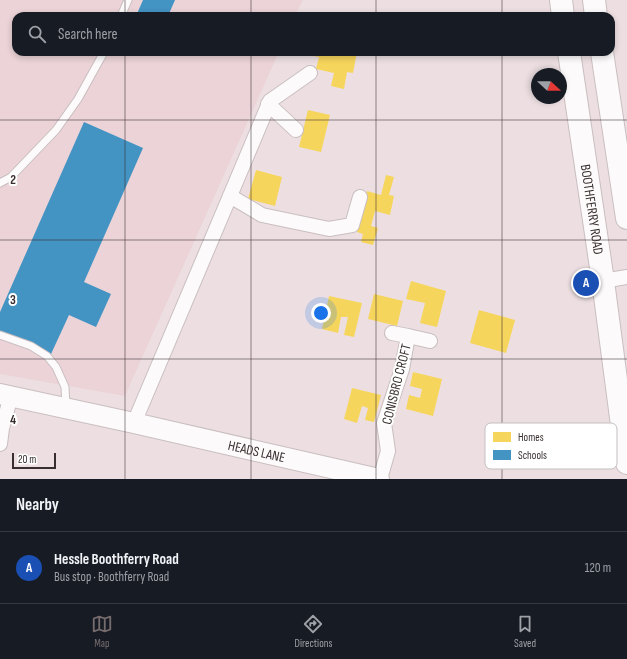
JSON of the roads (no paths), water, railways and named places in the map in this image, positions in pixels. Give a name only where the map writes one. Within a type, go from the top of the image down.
[{"type":"main road","points":[[561,0],[562,12]]},
{"type":"main road","points":[[594,0],[596,12]]},
{"type":"main road","name":"BOOTHFERRY ROAD","points":[[570,56],[627,463]]},
{"type":"main road","points":[[603,56],[627,218]]},
{"type":"street","points":[[134,423],[268,104],[310,73]]},
{"type":"street","points":[[268,104],[296,130]]},
{"type":"street","points":[[230,196],[262,215],[329,229],[352,225],[360,197]]},
{"type":"street","points":[[602,282],[627,277]]},
{"type":"street","name":"CONISBRO CROFT","points":[[392,333],[430,341]]},
{"type":"street","name":"CONISBRO CROFT","points":[[379,479],[388,451],[384,423],[402,369],[408,336]]},
{"type":"street","points":[[0,444],[5,395]]},
{"type":"street","name":"HEADS LANE","points":[[5,395],[134,423],[342,475],[379,479]]},
{"type":"lane","points":[[123,12],[128,0]]},
{"type":"lane","points":[[0,183],[11,177],[56,130],[78,99],[102,56]]},
{"type":"lane","points":[[0,335],[31,346],[46,356],[56,367],[65,387],[66,409]]},
{"type":"place","name":"Hessle Boothferry Road","points":[[586,283]]}]
